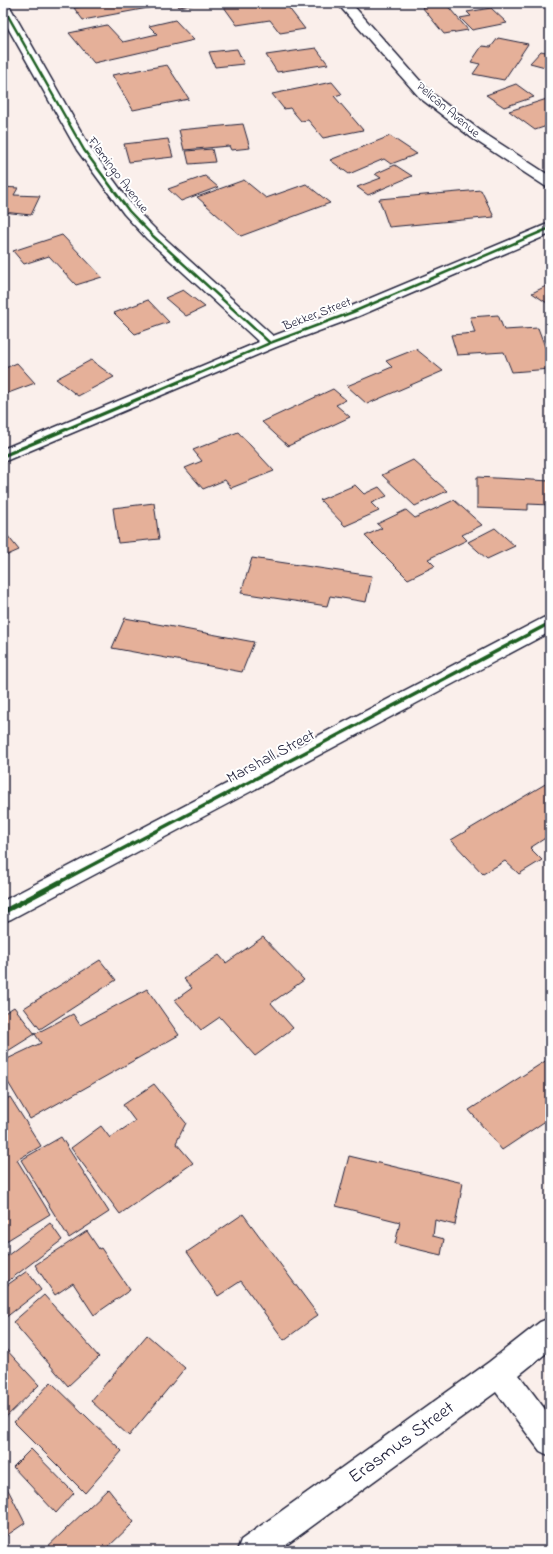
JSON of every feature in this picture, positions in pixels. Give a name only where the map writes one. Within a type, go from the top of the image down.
[{"type":"street","name":"Pelican Avenue","points":[[344,3],[425,94],[452,117],[477,135],[550,183]]},
{"type":"street","name":"Flamingo Avenue","points":[[3,7],[84,150],[129,211],[153,236],[270,343]]},
{"type":"street","name":"Bekker Street","points":[[3,456],[270,343],[353,312],[550,228]]},
{"type":"street","name":"Marshall Street","points":[[3,912],[550,623]]},
{"type":"street","name":"Erasmus Street","points":[[252,1551],[499,1372],[550,1332]]},
{"type":"street","points":[[499,1372],[550,1441]]},
{"type":"building","points":[[98,3],[162,3],[164,5],[83,20],[74,8]]},
{"type":"building","points":[[176,3],[202,3],[179,7]]},
{"type":"building","points":[[249,3],[285,3],[305,29],[280,33],[270,20],[237,25],[224,7]]},
{"type":"building","points":[[445,3],[468,30],[444,34],[422,7]]},
{"type":"building","points":[[491,8],[507,23],[472,30],[460,18],[471,16],[467,12]]},
{"type":"building","points":[[175,20],[194,40],[94,63],[69,33],[107,25],[123,42],[157,34],[149,26]]},
{"type":"building","points":[[498,38],[528,44],[504,80],[473,74],[480,64],[471,62],[482,46],[491,47]]},
{"type":"building","points":[[316,48],[328,64],[277,72],[266,55]]},
{"type":"building","points":[[237,49],[244,64],[215,67],[209,52]]},
{"type":"building","points":[[541,51],[550,53],[549,68],[530,63]]},
{"type":"building","points":[[167,65],[189,99],[133,110],[112,75]]},
{"type":"building","points":[[332,82],[342,94],[334,96],[363,130],[323,138],[308,120],[301,121],[290,108],[284,109],[272,94]]},
{"type":"building","points":[[516,84],[534,97],[504,107],[486,95]]},
{"type":"building","points":[[550,98],[550,125],[535,130],[509,111]]},
{"type":"building","points":[[243,124],[250,148],[231,150],[229,146],[184,150],[179,130]]},
{"type":"building","points":[[390,136],[417,154],[391,164],[384,159],[349,174],[330,160]]},
{"type":"building","points":[[168,139],[173,157],[129,162],[124,144]]},
{"type":"building","points":[[212,149],[215,162],[189,164],[186,151]]},
{"type":"building","points":[[395,165],[412,176],[368,195],[357,187],[381,178],[375,174]]},
{"type":"building","points":[[205,176],[218,187],[181,201],[168,189]]},
{"type":"building","points":[[244,180],[266,198],[306,184],[330,203],[241,236],[197,197]]},
{"type":"building","points":[[3,187],[18,188],[14,195],[40,196],[31,215],[3,212]]},
{"type":"building","points":[[481,190],[494,217],[389,227],[379,199]]},
{"type":"building","points":[[62,235],[102,277],[76,285],[49,256],[24,264],[13,251]]},
{"type":"building","points":[[550,284],[550,305],[532,293]]},
{"type":"building","points":[[183,290],[205,307],[186,316],[165,298]]},
{"type":"building","points":[[148,300],[169,322],[135,334],[114,313]]},
{"type":"building","points":[[498,315],[504,330],[538,328],[550,360],[550,369],[512,372],[504,352],[457,355],[451,335],[475,333],[470,317]]},
{"type":"building","points":[[416,349],[443,371],[367,404],[347,386],[392,367],[386,361]]},
{"type":"building","points":[[91,360],[114,377],[78,396],[56,379]]},
{"type":"building","points":[[17,363],[35,383],[3,395],[3,369]]},
{"type":"building","points":[[333,389],[346,400],[336,405],[350,417],[288,446],[262,422]]},
{"type":"building","points":[[238,432],[274,471],[231,488],[225,480],[203,489],[185,468],[202,461],[193,450]]},
{"type":"building","points":[[413,460],[447,491],[415,506],[382,475]]},
{"type":"building","points":[[477,477],[550,481],[550,505],[528,504],[528,510],[477,508]]},
{"type":"building","points":[[355,485],[364,494],[379,487],[387,496],[371,503],[379,511],[345,526],[320,500]]},
{"type":"building","points":[[454,500],[482,525],[462,535],[467,540],[428,559],[435,566],[408,579],[365,536],[382,528],[377,524],[406,510],[415,518]]},
{"type":"building","points":[[154,503],[159,539],[118,543],[113,508]]},
{"type":"building","points":[[495,528],[515,546],[487,559],[468,542]]},
{"type":"building","points":[[3,530],[19,550],[3,557]]},
{"type":"building","points":[[252,558],[372,576],[366,602],[330,596],[327,606],[241,593]]},
{"type":"building","points":[[125,618],[254,642],[242,672],[112,648]]},
{"type":"building","points":[[547,783],[550,786],[550,835],[530,848],[542,860],[519,874],[505,861],[483,874],[451,840]]},
{"type":"building","points":[[263,937],[304,980],[271,1003],[293,1028],[255,1056],[220,1017],[201,1030],[175,1000],[192,988],[184,979],[219,955],[226,963]]},
{"type":"building","points":[[100,960],[116,980],[40,1029],[24,1008]]},
{"type":"building","points":[[147,989],[179,1035],[30,1119],[3,1074],[3,1061],[41,1043],[35,1034],[73,1014],[80,1025]]},
{"type":"building","points":[[14,1007],[35,1034],[3,1054],[3,1014]]},
{"type":"building","points":[[550,1058],[550,1118],[502,1150],[469,1110]]},
{"type":"building","points":[[154,1084],[186,1123],[176,1143],[193,1163],[120,1214],[71,1148],[101,1126],[110,1138],[135,1121],[123,1105]]},
{"type":"building","points":[[10,1097],[41,1146],[17,1160],[50,1214],[3,1243],[3,1101]]},
{"type":"building","points":[[61,1137],[109,1212],[69,1238],[21,1160]]},
{"type":"building","points":[[349,1156],[463,1183],[455,1225],[435,1220],[433,1236],[444,1239],[441,1255],[395,1244],[400,1222],[336,1206]]},
{"type":"building","points":[[243,1214],[318,1315],[284,1340],[241,1281],[218,1296],[187,1252]]},
{"type":"building","points":[[50,1223],[62,1240],[3,1285],[3,1259]]},
{"type":"building","points":[[87,1231],[99,1249],[101,1248],[130,1290],[94,1315],[73,1283],[55,1295],[35,1265]]},
{"type":"building","points":[[27,1271],[41,1290],[5,1318],[3,1315],[3,1288]]},
{"type":"building","points":[[44,1295],[99,1357],[68,1386],[13,1322]]},
{"type":"building","points":[[147,1335],[185,1368],[129,1436],[91,1401]]},
{"type":"building","points":[[3,1346],[39,1385],[3,1420]]},
{"type":"building","points":[[51,1382],[122,1451],[85,1493],[14,1422]]},
{"type":"building","points":[[31,1449],[74,1493],[56,1513],[13,1467]]},
{"type":"building","points":[[3,1480],[25,1523],[3,1538]]},
{"type":"building","points":[[108,1489],[134,1522],[104,1551],[43,1551]]},
{"type":"cycle path","points":[[3,7],[84,150],[129,211],[153,236],[270,343]]},
{"type":"cycle path","points":[[3,456],[270,343],[353,312],[550,228]]},
{"type":"cycle path","points":[[3,912],[550,623]]}]
